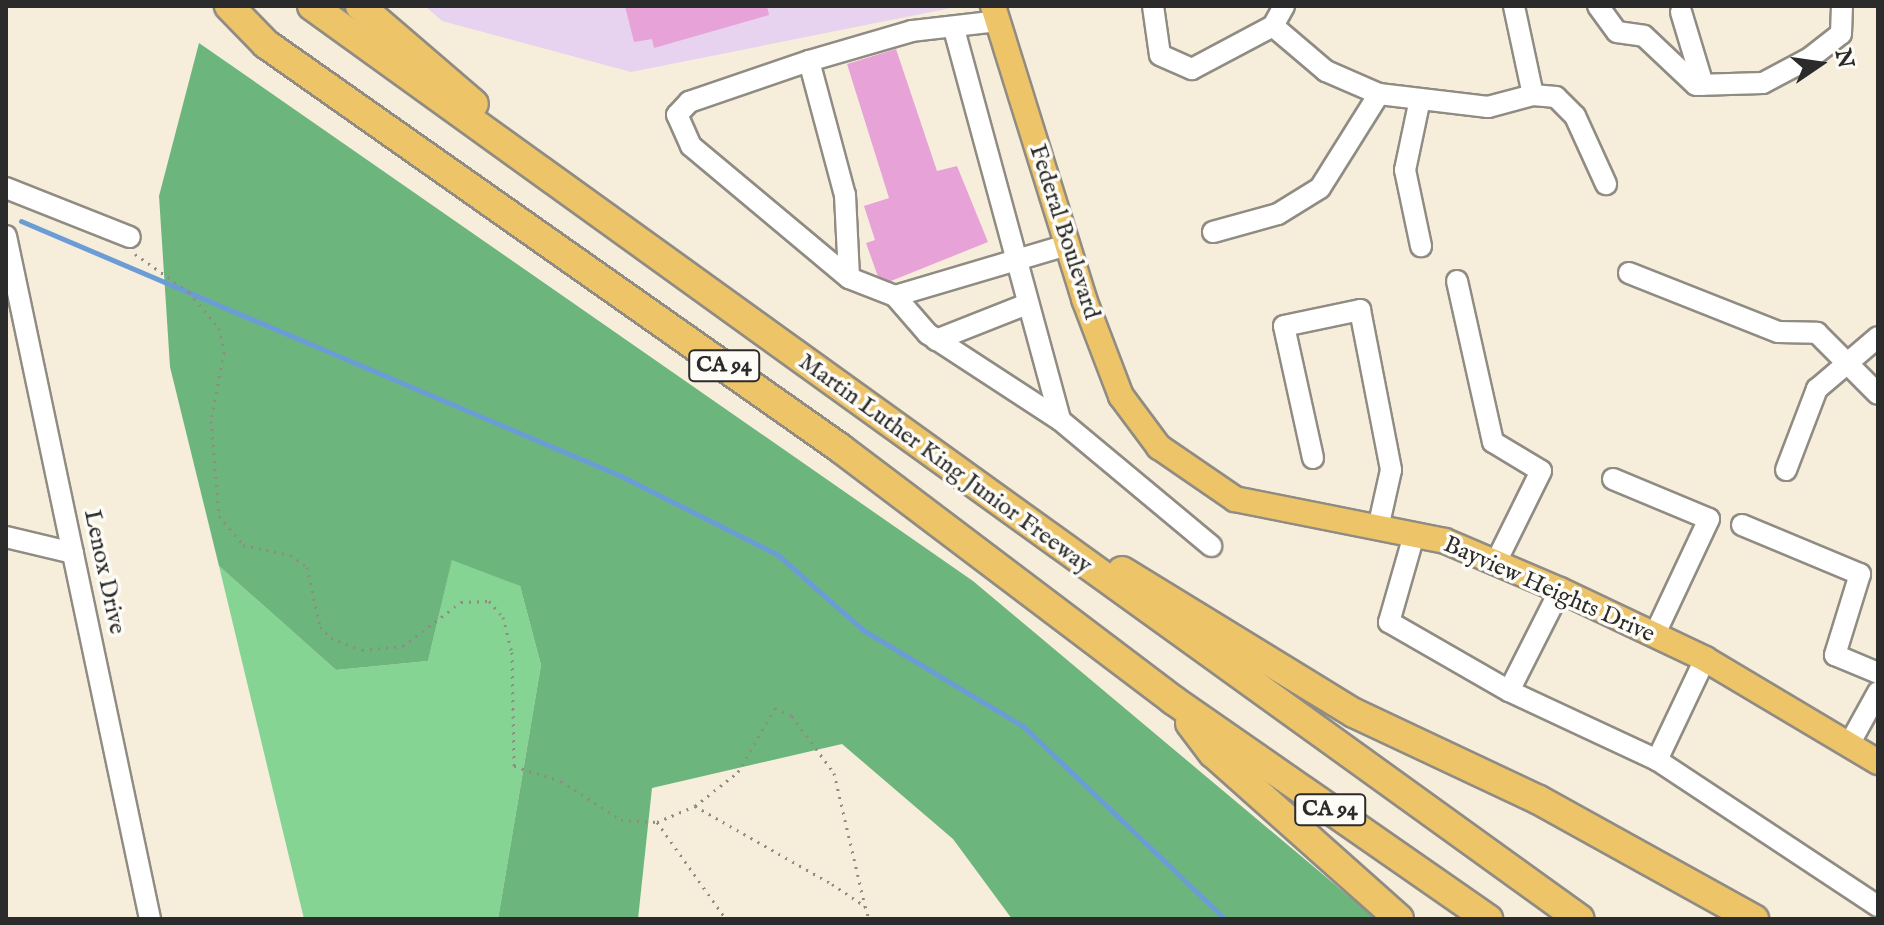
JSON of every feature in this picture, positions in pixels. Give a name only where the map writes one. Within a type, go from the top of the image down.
[{"type":"highway","points":[[214,6],[266,44]]},
{"type":"highway","name":"Martin Luther King Junior Freeway","points":[[229,6],[266,44],[840,448],[1173,700],[1488,919]]},
{"type":"highway","name":"Martin Luther King Junior Freeway","points":[[312,6],[1580,919]]},
{"type":"highway","points":[[360,6],[627,235]]},
{"type":"highway","points":[[885,420],[1278,670],[1539,800],[1754,919]]},
{"type":"highway","points":[[1173,700],[1213,753],[1399,919]]},
{"type":"main road","name":"Federal Boulevard","points":[[995,14],[1067,245],[1121,396],[1159,447]]},
{"type":"main road","name":"Bayview Heights Drive","points":[[1159,447],[1235,499],[1414,535],[1560,590],[1705,659],[1851,741],[1878,762]]},
{"type":"street","points":[[1153,6],[1160,55],[1192,69],[1273,26],[1284,6]]},
{"type":"street","points":[[1514,6],[1533,95]]},
{"type":"street","points":[[1598,6],[1617,32],[1644,36],[1703,85],[1763,83],[1810,58],[1841,34],[1842,6]]},
{"type":"street","points":[[1681,12],[1703,85]]},
{"type":"street","points":[[995,14],[954,29],[912,31],[809,61],[689,102],[677,115],[691,146],[849,278],[895,296],[936,340],[1060,420],[1211,546]]},
{"type":"street","points":[[1273,26],[1326,71],[1379,94],[1488,107],[1533,95],[1556,97],[1575,116],[1606,184]]},
{"type":"street","points":[[954,29],[1012,257],[1060,420]]},
{"type":"street","points":[[809,61],[845,195],[849,278]]},
{"type":"street","points":[[1213,232],[1278,214],[1320,188],[1379,94]]},
{"type":"street","points":[[1420,99],[1405,170],[1421,246]]},
{"type":"street","points":[[6,188],[130,237]]},
{"type":"street","name":"Lenox Drive","points":[[6,236],[150,919]]},
{"type":"street","points":[[895,296],[1012,257],[1067,245]]},
{"type":"street","points":[[1629,273],[1778,332],[1817,333],[1855,363],[1878,394]]},
{"type":"street","points":[[1457,281],[1493,442],[1541,471],[1495,564]]},
{"type":"street","points":[[936,340],[1027,304]]},
{"type":"street","points":[[1313,458],[1284,326],[1360,310],[1391,470],[1378,528]]},
{"type":"street","points":[[1786,470],[1817,389],[1855,363],[1878,337]]},
{"type":"street","points":[[1613,479],[1709,519],[1654,636]]},
{"type":"street","points":[[1742,525],[1860,574],[1835,655],[1878,673]]},
{"type":"street","points":[[1414,535],[1389,622],[1509,691],[1657,760],[1878,906]]},
{"type":"street","points":[[6,537],[73,553]]},
{"type":"street","points":[[1509,691],[1560,590]]},
{"type":"street","points":[[1657,760],[1705,659]]},
{"type":"street","points":[[1851,741],[1878,692]]},
{"type":"path","points":[[130,237],[150,269],[189,292],[219,328],[224,352],[211,421],[219,516],[243,545],[290,555],[307,567],[320,627],[362,650],[403,646],[461,602],[489,601],[503,617],[512,652],[514,766],[561,781],[621,820],[657,822],[695,806],[738,772],[775,708],[792,716],[834,773],[869,919]]},
{"type":"path","points":[[695,806],[865,906]]},
{"type":"path","points":[[657,822],[726,919]]},
{"type":"shaded area","points":[[425,6],[961,6],[631,72],[442,21]]},
{"type":"green space","points":[[199,43],[973,581],[1376,919],[1012,919],[953,839],[842,744],[652,788],[638,919],[498,919],[541,665],[520,586],[452,560],[428,661],[336,670],[219,566],[170,367],[159,196]]},
{"type":"green space","points":[[452,559],[520,586],[541,665],[498,919],[304,919],[219,566],[336,670],[428,661]]},
{"type":"building","points":[[625,6],[767,6],[769,15],[654,48],[652,39],[634,42]]},
{"type":"building","points":[[896,49],[937,171],[957,166],[988,242],[881,285],[866,243],[875,240],[864,206],[889,198],[847,64]]},
{"type":"waterway","points":[[21,221],[621,476],[778,555],[863,630],[1023,726],[1225,919]]}]
